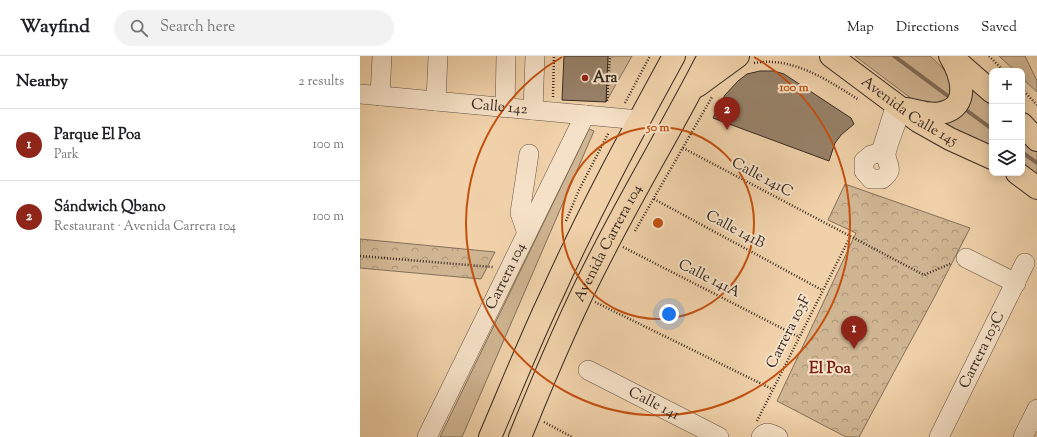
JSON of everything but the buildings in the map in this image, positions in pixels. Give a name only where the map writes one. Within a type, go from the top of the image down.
[{"type":"main road","name":"Avenida Carrera 104","points":[[490,437],[554,290],[598,199],[674,56]]},
{"type":"main road","name":"Avenida Carrera 104","points":[[520,437],[558,347],[621,246],[645,195],[674,143],[692,90],[709,56]]},
{"type":"main road","points":[[899,106],[933,114],[948,111],[957,104],[962,90],[959,74],[950,56]]},
{"type":"main road","points":[[950,56],[989,89]]},
{"type":"main road","name":"Avenida Calle 145","points":[[831,57],[934,131],[989,157]]},
{"type":"main road","points":[[692,90],[744,60]]},
{"type":"main road","points":[[1025,127],[1037,140]]},
{"type":"main road","points":[[1021,176],[1037,188]]},
{"type":"street","points":[[380,96],[382,56]]},
{"type":"street","points":[[436,101],[438,56]]},
{"type":"street","points":[[505,108],[506,56]]},
{"type":"street","points":[[533,110],[535,56]]},
{"type":"street","name":"Calle 142","points":[[360,94],[640,120]]},
{"type":"street","name":"Carrera 104","points":[[427,437],[585,115]]},
{"type":"street","points":[[527,233],[520,213],[529,154]]},
{"type":"street","points":[[966,258],[1016,283]]},
{"type":"street","name":"Carrera 103C","points":[[939,437],[1025,263]]},
{"type":"street","name":"Calle 141","points":[[588,370],[719,437]]},
{"type":"street","points":[[1023,437],[1037,409]]},
{"type":"street","points":[[758,430],[764,433],[768,432],[778,437]]},
{"type":"path","points":[[553,104],[554,56]]},
{"type":"path","points":[[606,106],[610,56]]},
{"type":"path","points":[[989,56],[1001,68]]},
{"type":"path","points":[[744,60],[772,59],[800,63]]},
{"type":"path","points":[[806,65],[865,104]]},
{"type":"path","points":[[632,236],[645,195],[674,143],[716,91]]},
{"type":"path","points":[[1025,92],[1037,105]]},
{"type":"path","name":"Calle 141C","points":[[674,143],[924,275],[966,258]]},
{"type":"path","name":"Calle 141B","points":[[645,195],[823,290]]},
{"type":"path","name":"Carrera 103F","points":[[758,430],[772,389],[850,237]]},
{"type":"path","name":"Calle 141A","points":[[621,246],[799,337]]},
{"type":"path","points":[[360,256],[510,268]]},
{"type":"path","points":[[591,309],[598,295]]},
{"type":"path","points":[[594,302],[772,389]]},
{"type":"path","points":[[541,427],[546,415]]},
{"type":"path","points":[[543,422],[572,437]]},
{"type":"green space","points":[[608,56],[632,56],[606,102]]},
{"type":"green space","points":[[855,56],[930,56],[946,72],[952,93],[948,98],[937,105],[916,102]]},
{"type":"green space","points":[[999,56],[1025,56],[1037,81],[1037,92],[1025,81],[1025,68],[1012,68]]},
{"type":"green space","points":[[969,80],[989,104],[989,146],[940,122]]},
{"type":"green space","points":[[589,129],[594,131],[462,437],[440,437]]},
{"type":"green space","points":[[1025,140],[1037,151],[1037,178],[1025,169]]},
{"type":"green space","points":[[845,184],[970,228],[859,437],[846,437],[777,401],[856,233],[828,220]]},
{"type":"green space","points":[[360,239],[495,252],[481,279],[360,268]]},
{"type":"waterway","points":[[894,56],[952,99]]},
{"type":"waterway","points":[[962,107],[989,127]]},
{"type":"waterway","points":[[1025,154],[1037,163]]},
{"type":"place","name":"Ara","points":[[585,78]]},
{"type":"place","name":"Sándwich Qbano","points":[[727,130]]},
{"type":"place","name":"Parque El Poa","points":[[854,349]]},
{"type":"district","name":"El Poa","points":[[830,369]]}]
